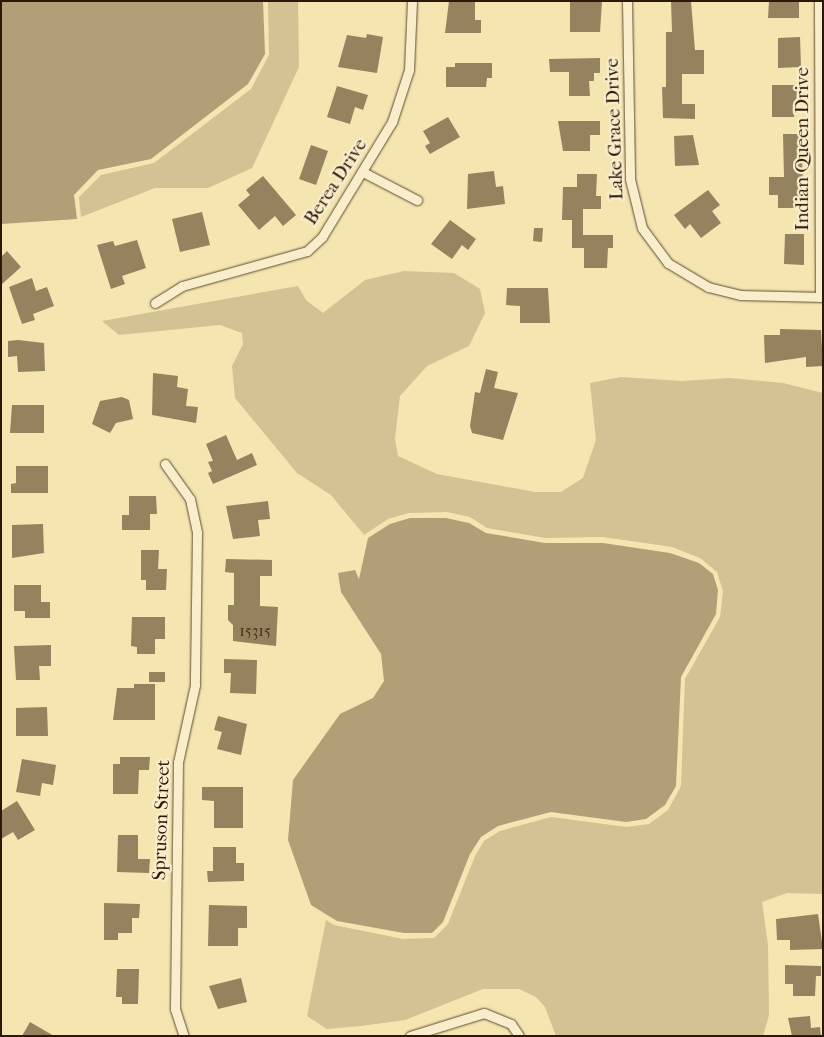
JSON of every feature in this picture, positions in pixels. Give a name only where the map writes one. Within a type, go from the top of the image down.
[{"type":"street","name":"Berea Drive","points":[[155,303],[182,286],[307,251],[322,236],[392,122],[409,70],[412,1]]},
{"type":"street","name":"Lake Grace Drive","points":[[628,1],[630,179],[642,228],[668,263],[708,287],[740,294],[821,297]]},
{"type":"street","name":"Indian Queen Drive","points":[[819,1],[821,297]]},
{"type":"street","points":[[363,172],[417,200]]},
{"type":"street","name":"Spruson Street","points":[[165,464],[190,500],[198,533],[196,685],[178,762],[175,1009],[184,1036]]},
{"type":"street","points":[[410,1036],[484,1012],[504,1020],[520,1036]]},
{"type":"shaded area","points":[[1,1],[263,1],[265,54],[248,84],[151,159],[98,170],[74,195],[77,219],[1,224]]},
{"type":"shaded area","points":[[268,1],[298,1],[299,67],[252,168],[208,188],[155,188],[81,217],[79,197],[101,175],[154,163],[251,89],[269,55]]},
{"type":"shaded area","points":[[404,271],[454,273],[480,289],[485,313],[469,346],[427,366],[400,396],[395,439],[398,456],[437,474],[535,492],[561,492],[583,478],[596,440],[590,383],[621,377],[682,381],[730,378],[783,383],[823,393],[823,894],[787,893],[762,902],[768,945],[769,1015],[763,1036],[556,1036],[545,1007],[536,997],[519,989],[483,989],[405,1020],[361,1026],[327,1029],[307,1016],[326,920],[334,925],[403,939],[434,938],[448,924],[475,856],[484,841],[500,831],[551,817],[627,827],[649,824],[668,810],[681,786],[685,679],[720,617],[723,591],[717,572],[700,558],[672,547],[603,537],[545,538],[487,528],[470,517],[447,512],[409,513],[388,519],[364,535],[331,495],[297,473],[235,398],[232,366],[243,344],[242,333],[220,325],[119,335],[102,321],[298,286],[306,300],[323,313],[365,280]]},
{"type":"shaded area","points":[[410,518],[446,518],[469,523],[486,533],[545,543],[603,543],[670,553],[699,563],[713,574],[718,590],[716,614],[681,677],[676,786],[665,805],[646,819],[626,822],[551,812],[498,826],[481,837],[470,854],[443,922],[432,933],[404,933],[337,921],[311,905],[288,840],[293,780],[340,714],[373,698],[384,681],[381,654],[341,592],[338,573],[355,570],[359,579],[368,538],[390,524]]},
{"type":"building","points":[[449,1],[475,1],[475,20],[481,20],[481,33],[445,33]]},
{"type":"building","points":[[570,1],[602,1],[600,32],[570,32]]},
{"type":"building","points":[[671,1],[691,1],[695,50],[704,50],[704,74],[682,74],[682,104],[695,104],[695,119],[663,118],[662,87],[666,87],[666,32],[672,32]]},
{"type":"building","points":[[769,1],[799,1],[799,18],[768,18]]},
{"type":"building","points":[[367,34],[383,37],[377,73],[338,67],[347,35],[366,38]]},
{"type":"building","points":[[800,37],[801,67],[778,68],[778,38]]},
{"type":"building","points":[[600,58],[600,73],[594,73],[594,81],[589,81],[590,96],[569,96],[569,72],[550,72],[549,59]]},
{"type":"building","points":[[455,63],[492,63],[492,78],[487,78],[486,87],[446,87],[446,67],[455,67]]},
{"type":"building","points":[[772,85],[798,85],[794,117],[772,117]]},
{"type":"building","points":[[337,86],[368,95],[363,110],[355,107],[350,124],[327,117]]},
{"type":"building","points":[[448,117],[460,137],[430,154],[425,146],[430,143],[423,131]]},
{"type":"building","points":[[558,121],[600,121],[600,135],[590,135],[590,151],[563,151]]},
{"type":"building","points":[[783,134],[801,134],[804,208],[778,208],[778,195],[769,195],[769,177],[784,177]]},
{"type":"building","points":[[693,135],[699,165],[675,166],[674,136]]},
{"type":"building","points":[[311,145],[328,151],[316,185],[299,179]]},
{"type":"building","points":[[494,171],[496,187],[503,186],[505,204],[467,209],[468,174]]},
{"type":"building","points":[[577,174],[597,174],[596,196],[601,196],[601,209],[583,209],[583,235],[613,235],[613,248],[608,248],[607,268],[584,268],[584,248],[572,248],[572,220],[562,220],[563,187],[577,187]]},
{"type":"building","points":[[263,176],[296,215],[283,226],[275,216],[259,230],[238,205],[250,195],[246,190]]},
{"type":"building","points":[[708,190],[720,205],[712,211],[721,223],[701,238],[690,224],[685,229],[674,215]]},
{"type":"building","points":[[202,212],[210,245],[180,252],[172,219]]},
{"type":"building","points":[[450,220],[476,239],[468,250],[462,245],[452,259],[431,244]]},
{"type":"building","points":[[534,228],[543,228],[542,242],[533,241]]},
{"type":"building","points":[[785,234],[804,234],[804,265],[784,264]]},
{"type":"building","points":[[137,240],[146,268],[122,276],[125,284],[111,289],[97,245],[113,241],[115,246]]},
{"type":"building","points":[[7,251],[21,267],[1,285],[1,257]]},
{"type":"building","points":[[32,278],[36,291],[47,287],[54,306],[33,314],[35,320],[22,324],[9,287]]},
{"type":"building","points":[[507,288],[548,288],[550,323],[520,323],[520,306],[506,305]]},
{"type":"building","points":[[780,329],[821,330],[823,366],[806,367],[806,357],[765,363],[764,335],[780,335]]},
{"type":"building","points":[[18,340],[44,343],[45,371],[18,372],[17,356],[8,357],[8,341]]},
{"type":"building","points":[[486,369],[498,372],[494,388],[518,393],[503,440],[472,433],[470,426],[475,392],[480,393]]},
{"type":"building","points":[[153,373],[178,376],[177,387],[188,389],[186,406],[198,407],[196,423],[152,415]]},
{"type":"building","points":[[122,397],[129,400],[133,419],[116,423],[110,433],[92,424],[100,401]]},
{"type":"building","points":[[12,405],[44,405],[44,433],[10,433]]},
{"type":"building","points":[[226,435],[237,460],[252,453],[257,465],[213,484],[208,473],[212,471],[208,462],[213,461],[206,444]]},
{"type":"building","points":[[16,466],[48,466],[48,493],[11,493],[11,484],[16,483]]},
{"type":"building","points":[[129,496],[156,496],[157,514],[150,514],[150,530],[122,530],[122,515],[129,515]]},
{"type":"building","points":[[268,501],[270,519],[258,520],[260,536],[233,539],[226,506]]},
{"type":"building","points":[[43,524],[44,553],[12,558],[12,525]]},
{"type":"building","points":[[141,550],[159,550],[158,569],[167,569],[166,590],[146,590],[146,580],[141,580]]},
{"type":"building","points":[[226,559],[272,560],[272,576],[260,576],[260,606],[278,607],[276,646],[233,641],[233,625],[228,620],[228,605],[234,605],[234,573],[225,572]]},
{"type":"building","points":[[14,585],[41,585],[41,602],[50,602],[50,618],[25,618],[25,611],[14,611]]},
{"type":"building","points":[[132,617],[165,617],[165,639],[155,639],[155,654],[137,654],[137,647],[131,646]]},
{"type":"building","points":[[51,645],[51,666],[39,666],[40,680],[16,680],[14,646]]},
{"type":"building","points":[[224,659],[257,660],[256,694],[230,693],[231,673],[224,673]]},
{"type":"building","points":[[149,672],[165,672],[165,682],[149,682]]},
{"type":"building","points":[[134,684],[155,684],[155,720],[113,720],[117,688],[134,688]]},
{"type":"building","points":[[47,707],[48,736],[16,736],[16,708]]},
{"type":"building","points":[[218,716],[247,724],[241,755],[217,749],[222,732],[214,730]]},
{"type":"building","points":[[120,757],[150,757],[149,770],[139,770],[138,794],[113,794],[113,764],[120,764]]},
{"type":"building","points":[[22,759],[56,765],[53,785],[42,783],[40,796],[16,792]]},
{"type":"building","points":[[202,787],[243,787],[243,828],[214,828],[214,801],[202,800]]},
{"type":"building","points":[[17,801],[35,830],[18,840],[13,832],[1,839],[1,811]]},
{"type":"building","points":[[118,835],[138,835],[138,859],[150,859],[149,873],[117,872]]},
{"type":"building","points":[[213,847],[236,847],[236,863],[244,863],[244,881],[208,882],[207,871],[213,871]]},
{"type":"building","points":[[104,903],[140,904],[139,918],[132,918],[132,933],[118,933],[118,940],[104,940]]},
{"type":"building","points":[[209,905],[247,906],[247,928],[238,928],[238,946],[208,946]]},
{"type":"building","points":[[818,914],[823,949],[790,950],[790,940],[777,940],[776,919]]},
{"type":"building","points":[[785,965],[821,966],[821,976],[816,976],[815,996],[793,996],[793,984],[785,984]]},
{"type":"building","points":[[117,969],[139,969],[138,1004],[122,1004],[122,997],[116,997]]},
{"type":"building","points":[[241,978],[247,1002],[218,1009],[209,986]]},
{"type":"building","points":[[810,1016],[811,1028],[820,1027],[821,1036],[792,1036],[788,1018]]},
{"type":"building","points":[[30,1022],[54,1036],[22,1036]]}]
